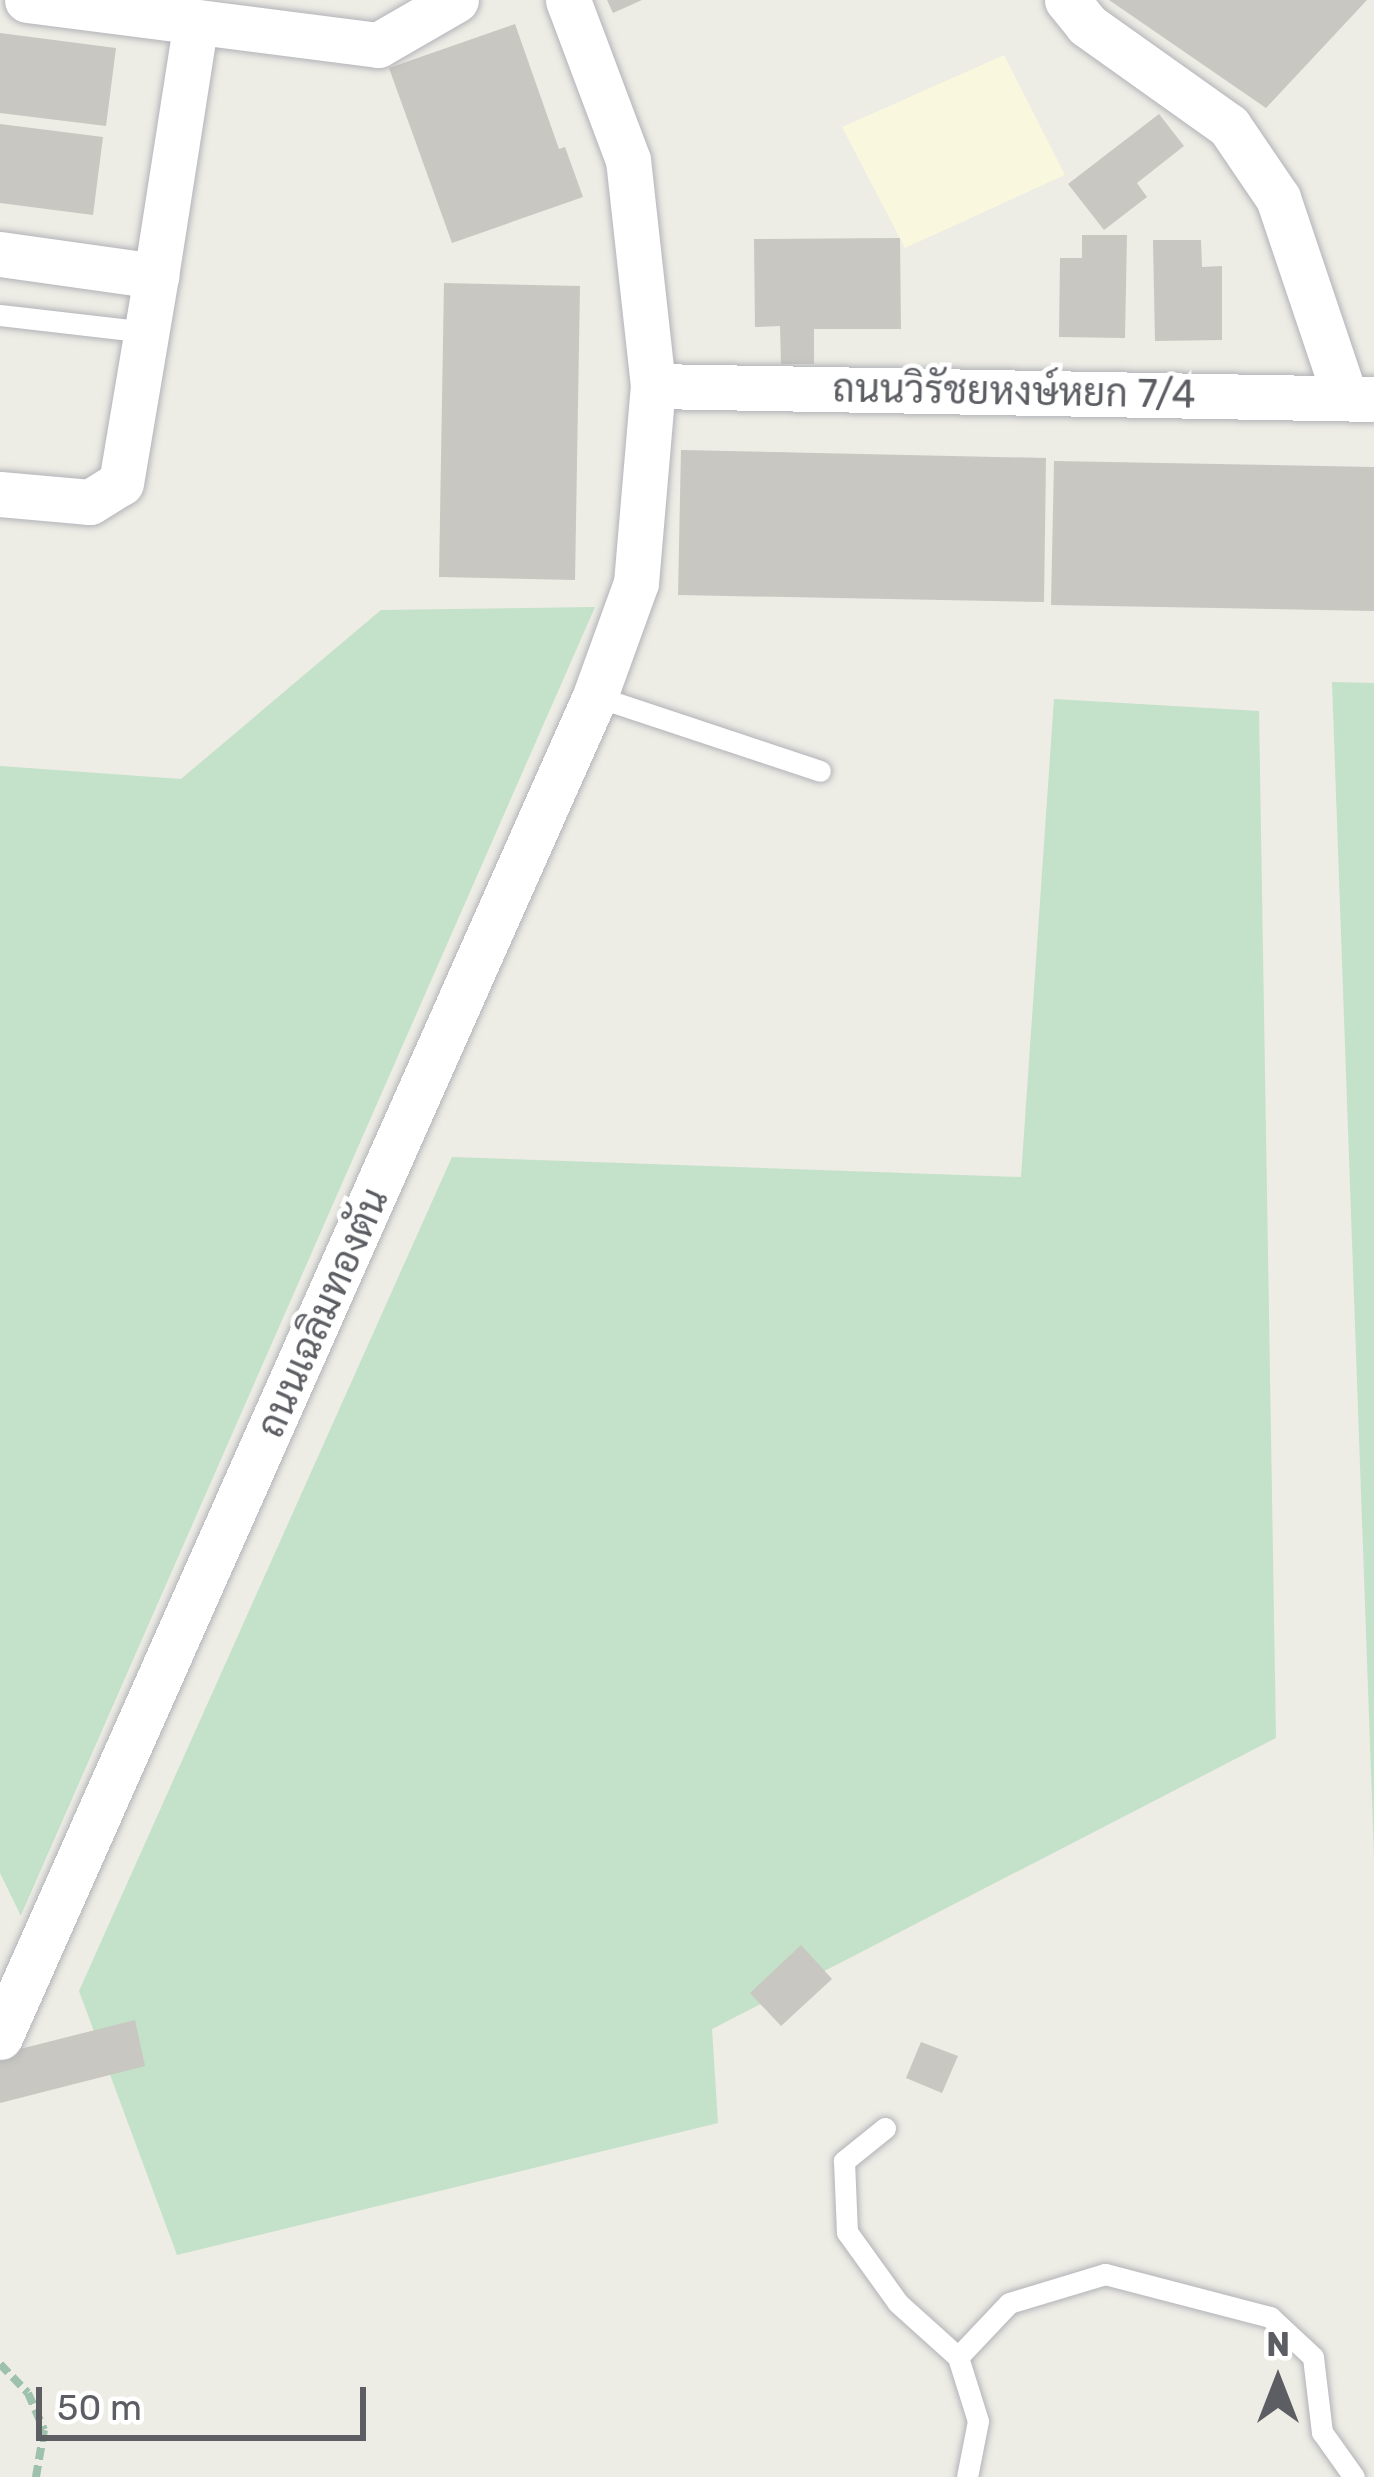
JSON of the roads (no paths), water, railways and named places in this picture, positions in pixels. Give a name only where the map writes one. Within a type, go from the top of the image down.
[{"type":"street","points":[[27,0],[378,45],[456,0]]},
{"type":"street","name":"ถนนเฉลิมทองตัน","points":[[0,2037],[595,695],[636,583],[653,386],[628,160],[568,0]]},
{"type":"street","points":[[1067,0],[1087,25],[1229,126],[1278,198],[1360,398]]},
{"type":"street","points":[[0,494],[90,502],[121,483],[196,22]]},
{"type":"street","points":[[0,254],[157,276]]},
{"type":"street","name":"ถนนวิรัชยหงษ์หยก 7/4","points":[[653,386],[1360,398]]},
{"type":"lane","points":[[0,315],[147,332]]},
{"type":"lane","points":[[595,695],[820,771]]},
{"type":"lane","points":[[885,2128],[844,2161],[847,2232],[898,2303],[958,2357],[978,2421],[967,2477]]},
{"type":"lane","points":[[958,2357],[1009,2303],[1106,2274],[1270,2317],[1313,2357],[1322,2432],[1354,2477]]}]
